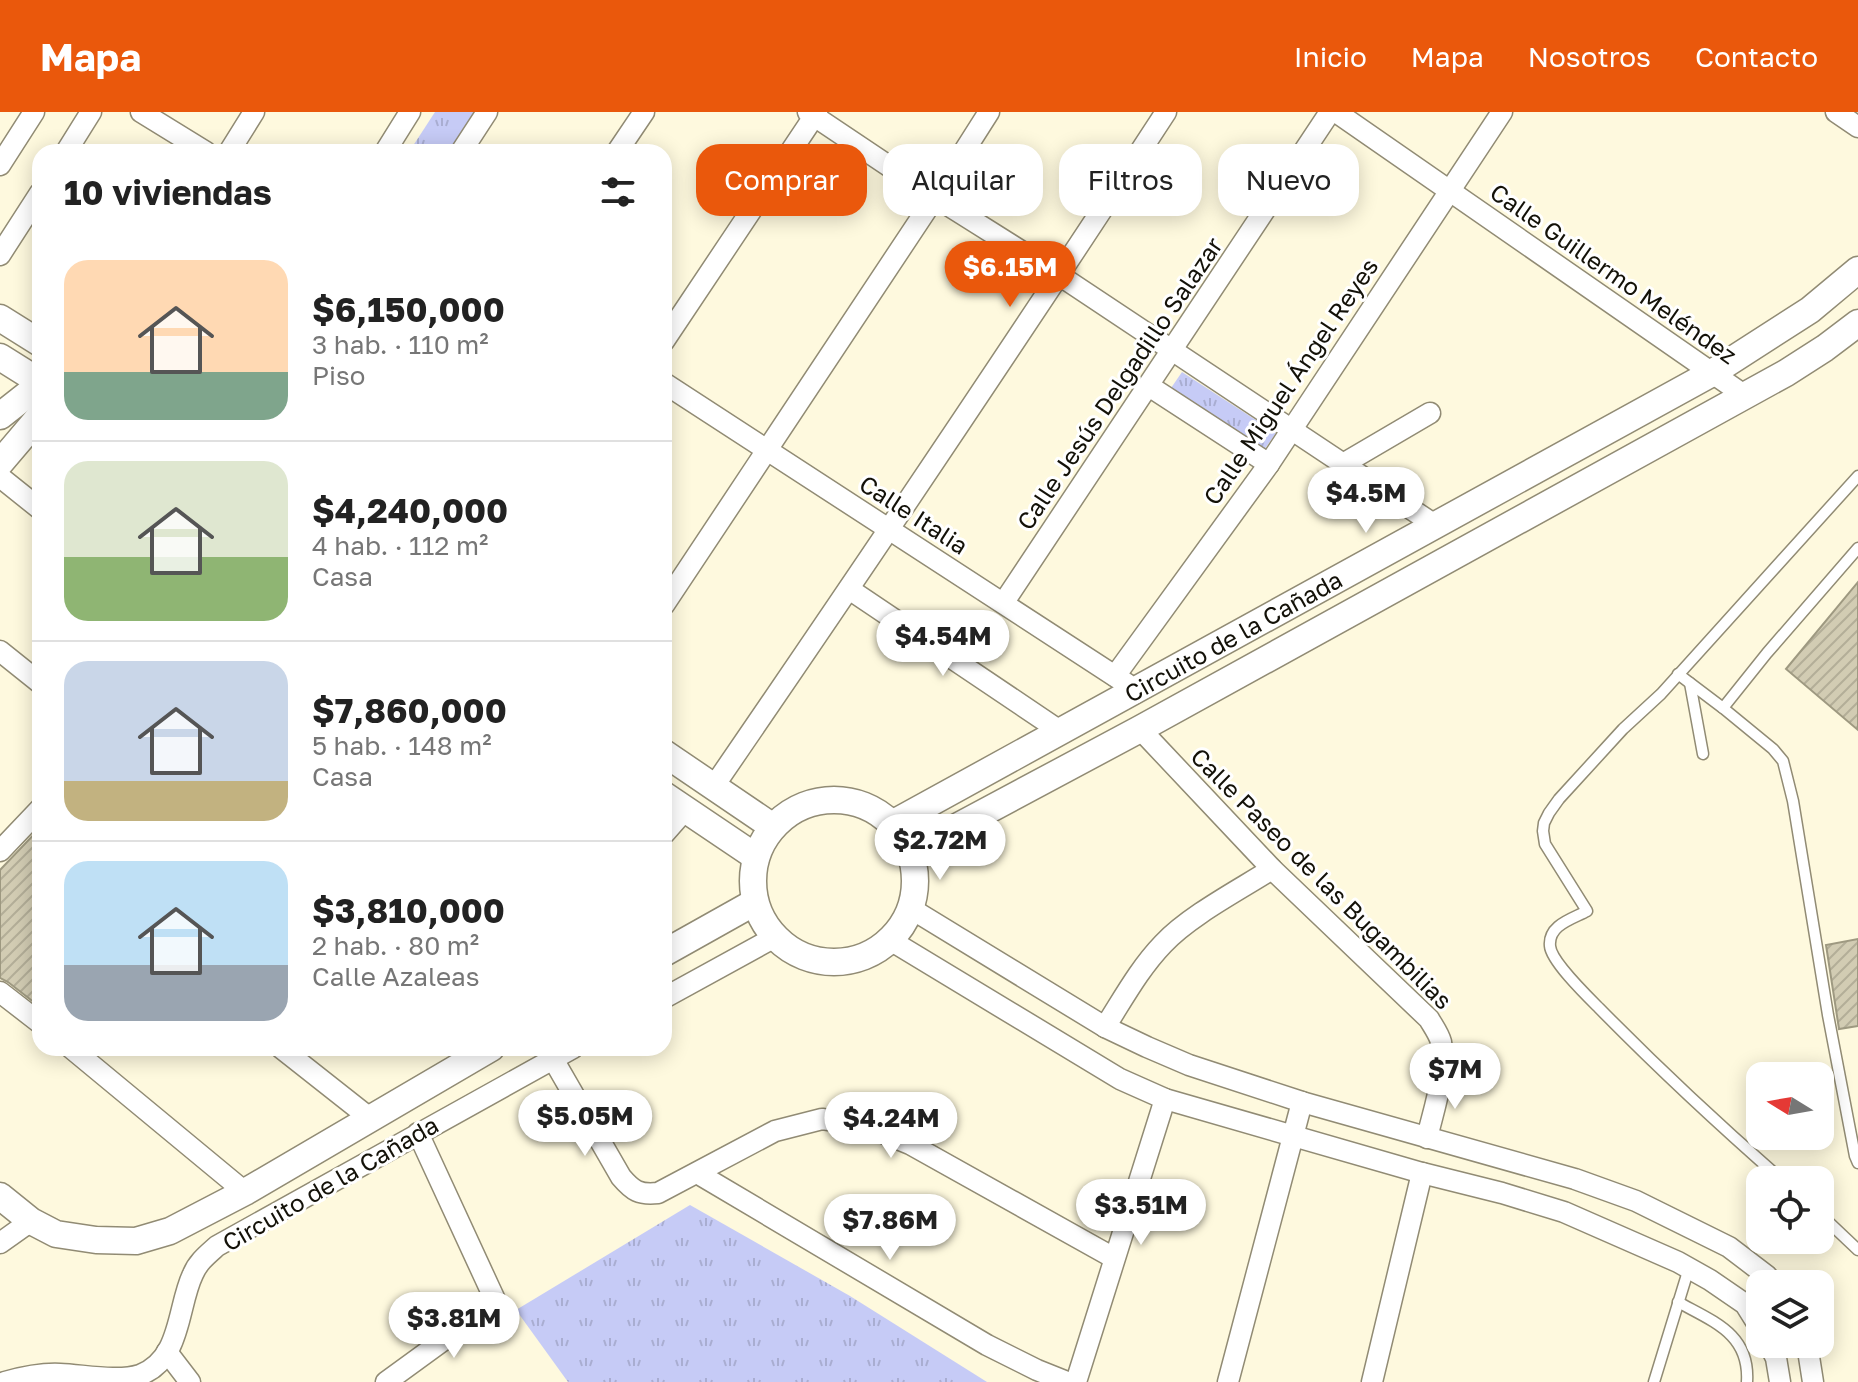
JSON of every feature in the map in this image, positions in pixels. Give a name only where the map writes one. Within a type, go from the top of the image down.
[{"type":"street","points":[[0,165],[34,112]]},
{"type":"street","points":[[71,144],[91,112]]},
{"type":"street","points":[[141,112],[193,144]]},
{"type":"street","points":[[234,144],[254,112]]},
{"type":"street","points":[[390,144],[410,112]]},
{"type":"street","points":[[466,144],[487,112]]},
{"type":"street","points":[[622,144],[644,112]]},
{"type":"street","points":[[969,144],[989,112]]},
{"type":"street","points":[[714,786],[1166,112]]},
{"type":"street","name":"Calle Guillermo Meléndez","points":[[1333,112],[1744,395]]},
{"type":"street","name":"Calle Jesús Delgadillo Salazar","points":[[1004,602],[1333,112]]},
{"type":"street","name":"Calle Miguel Ángel Reyes","points":[[1125,682],[1502,112]]},
{"type":"street","points":[[1836,112],[1858,127]]},
{"type":"street","points":[[672,329],[813,113],[883,161]]},
{"type":"street","points":[[0,255],[32,206]]},
{"type":"street","points":[[672,593],[922,216]]},
{"type":"street","points":[[965,216],[1435,525]]},
{"type":"street","name":"Circuito de la Cañada","points":[[892,824],[1060,731],[1125,682],[1435,525],[1712,373],[1810,310],[1858,270]]},
{"type":"street","points":[[0,318],[32,338]]},
{"type":"street","name":"Circuito de la Cañada","points":[[910,852],[1140,729],[1786,373],[1858,323]]},
{"type":"street","points":[[0,357],[32,377]]},
{"type":"street","points":[[1149,386],[1269,464]]},
{"type":"street","name":"Calle Italia","points":[[672,388],[1125,682]]},
{"type":"street","points":[[0,416],[32,393]]},
{"type":"street","points":[[1343,464],[1430,413]]},
{"type":"street","points":[[0,463],[32,425]]},
{"type":"street","points":[[0,477],[32,503]]},
{"type":"street","points":[[849,589],[1060,731]]},
{"type":"street","points":[[0,651],[32,677]]},
{"type":"street","name":"Calle Paseo de las Bugambilias","points":[[1140,729],[1272,869],[1429,1019],[1441,1039],[1442,1059],[1427,1138]]},
{"type":"street","points":[[672,758],[773,827]]},
{"type":"street","points":[[845,800],[870,808],[892,824],[910,852],[915,889],[910,908],[890,940],[869,954],[844,961],[819,961],[795,952],[775,937],[755,902],[753,879],[756,857],[763,841],[773,827],[793,810],[818,801],[845,800]]},
{"type":"street","points":[[675,802],[756,857]]},
{"type":"street","points":[[5,838],[32,816]]},
{"type":"street","points":[[1105,1027],[1135,979],[1164,943],[1197,917],[1272,869]]},
{"type":"street","points":[[672,949],[755,902]]},
{"type":"street","points":[[910,908],[1105,1027],[1189,1065],[1302,1102],[1575,1179],[1636,1201],[1729,1247],[1753,1270]]},
{"type":"street","points":[[672,994],[775,937]]},
{"type":"street","points":[[890,940],[1120,1079],[1165,1099],[1564,1212],[1689,1268],[1745,1304]]},
{"type":"street","points":[[0,992],[32,1017]]},
{"type":"street","points":[[81,1056],[245,1192]]},
{"type":"street","points":[[291,1056],[371,1119]]},
{"type":"street","name":"Circuito de la Cañada","points":[[0,1196],[31,1221],[56,1234],[96,1240],[136,1241],[170,1231],[245,1192],[477,1056]]},
{"type":"street","name":"Circuito de la Cañada","points":[[5,1382],[26,1376],[57,1374],[144,1378],[167,1352],[176,1335],[193,1273],[203,1258],[217,1246],[558,1056]]},
{"type":"street","points":[[553,1059],[621,1177],[630,1187],[643,1194],[658,1193],[775,1131],[822,1119],[864,1125],[910,1144],[1114,1258]]},
{"type":"street","points":[[1076,1382],[1165,1099]]},
{"type":"street","points":[[1228,1382],[1302,1102]]},
{"type":"street","points":[[386,1382],[496,1302],[418,1133]]},
{"type":"street","points":[[697,1173],[987,1345],[1067,1382]]},
{"type":"street","points":[[1372,1382],[1422,1173]]},
{"type":"street","points":[[0,1243],[31,1221]]},
{"type":"street","points":[[167,1352],[190,1382]]},
{"type":"street","points":[[1776,1358],[1780,1382]]},
{"type":"street","points":[[1809,1358],[1813,1382]]},
{"type":"lane","points":[[1765,1166],[1642,1053],[1551,953],[1550,938],[1559,925],[1587,911],[1545,844],[1544,823],[1559,799],[1623,729],[1661,694],[1858,476]]},
{"type":"lane","points":[[1723,708],[1858,548]]},
{"type":"lane","points":[[1678,674],[1773,749],[1783,761],[1858,1163]]},
{"type":"lane","points":[[1690,683],[1703,754]]},
{"type":"lane","points":[[1834,1227],[1858,1250]]},
{"type":"lane","points":[[1654,1382],[1689,1268]]},
{"type":"lane","points":[[1678,1302],[1734,1336],[1742,1347],[1747,1363],[1747,1382]]},
{"type":"green space","points":[[435,112],[476,112],[454,144],[414,144]]},
{"type":"green space","points":[[1182,372],[1276,433],[1264,450],[1171,388]]},
{"type":"green space","points":[[690,1205],[850,1296],[987,1382],[568,1382],[516,1310]]},
{"type":"building","points":[[1858,582],[1858,730],[1786,669]]},
{"type":"building","points":[[32,836],[32,1001],[0,978],[0,870]]},
{"type":"building","points":[[1858,939],[1858,1026],[1839,1029],[1826,945]]}]
